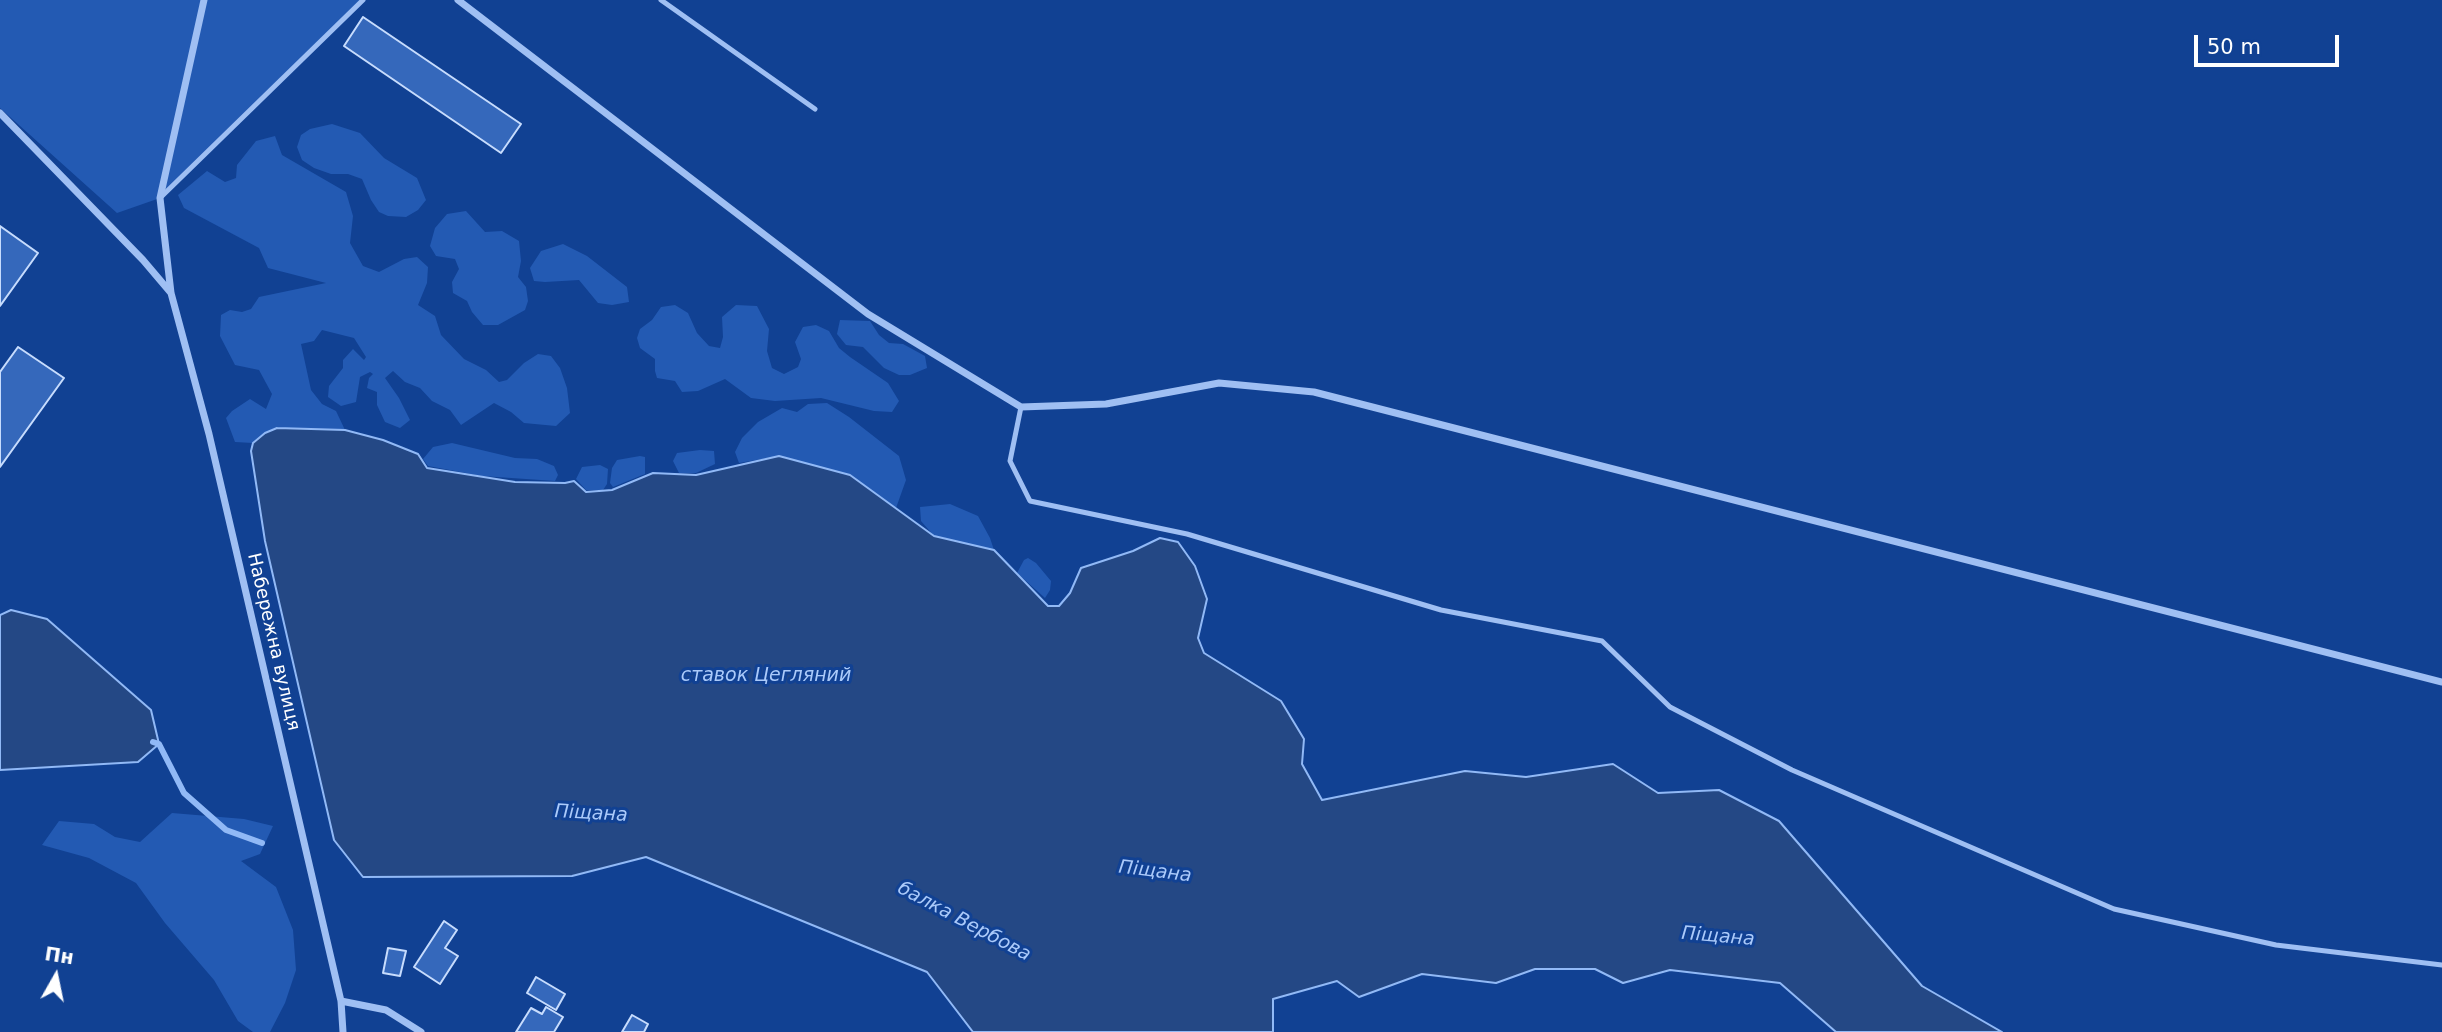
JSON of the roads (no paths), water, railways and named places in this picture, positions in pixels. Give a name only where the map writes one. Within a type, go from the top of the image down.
[{"type":"street","name":"Набережна вулиця","points":[[204,0],[160,198],[171,293],[209,434],[341,1001],[343,1032]]},
{"type":"street","points":[[458,0],[869,314],[1020,407],[1106,404],[1219,383],[1314,392],[2442,682]]},
{"type":"street","points":[[0,113],[143,260],[171,293]]},
{"type":"street","points":[[341,1001],[386,1010],[421,1032]]},
{"type":"lane","points":[[160,198],[363,0]]},
{"type":"lane","points":[[661,0],[815,109]]},
{"type":"lane","points":[[1020,407],[1010,461],[1030,501],[1187,534],[1441,610],[1602,641],[1670,707],[1792,770],[2113,909],[2276,946],[2442,965]]},
{"type":"water","name":"ставок Цегляний","points":[[277,428],[345,430],[383,440],[418,454],[427,468],[515,482],[574,481],[586,492],[612,490],[653,473],[696,475],[779,456],[850,475],[934,536],[994,550],[1048,606],[1059,606],[1070,593],[1081,568],[1133,551],[1160,538],[1178,542],[1195,566],[1207,599],[1198,638],[1204,653],[1281,701],[1304,739],[1302,764],[1322,800],[1465,771],[1526,777],[1613,764],[1658,793],[1719,790],[1779,821],[1922,986],[2002,1032],[1836,1032],[1780,983],[1670,970],[1623,983],[1595,969],[1535,969],[1496,983],[1422,974],[1359,997],[1337,981],[1273,999],[1273,1032],[973,1032],[927,972],[646,857],[572,876],[363,877],[334,840],[265,541],[251,451],[253,443],[265,433]]},
{"type":"water","points":[[11,610],[47,619],[151,710],[159,744],[138,762],[0,770],[0,615]]},
{"type":"waterway","name":"Піщана","points":[[153,742],[159,744],[184,793],[226,830],[262,843]]},
{"type":"water label","name":"балка Вербова","points":[[964,922]]}]
